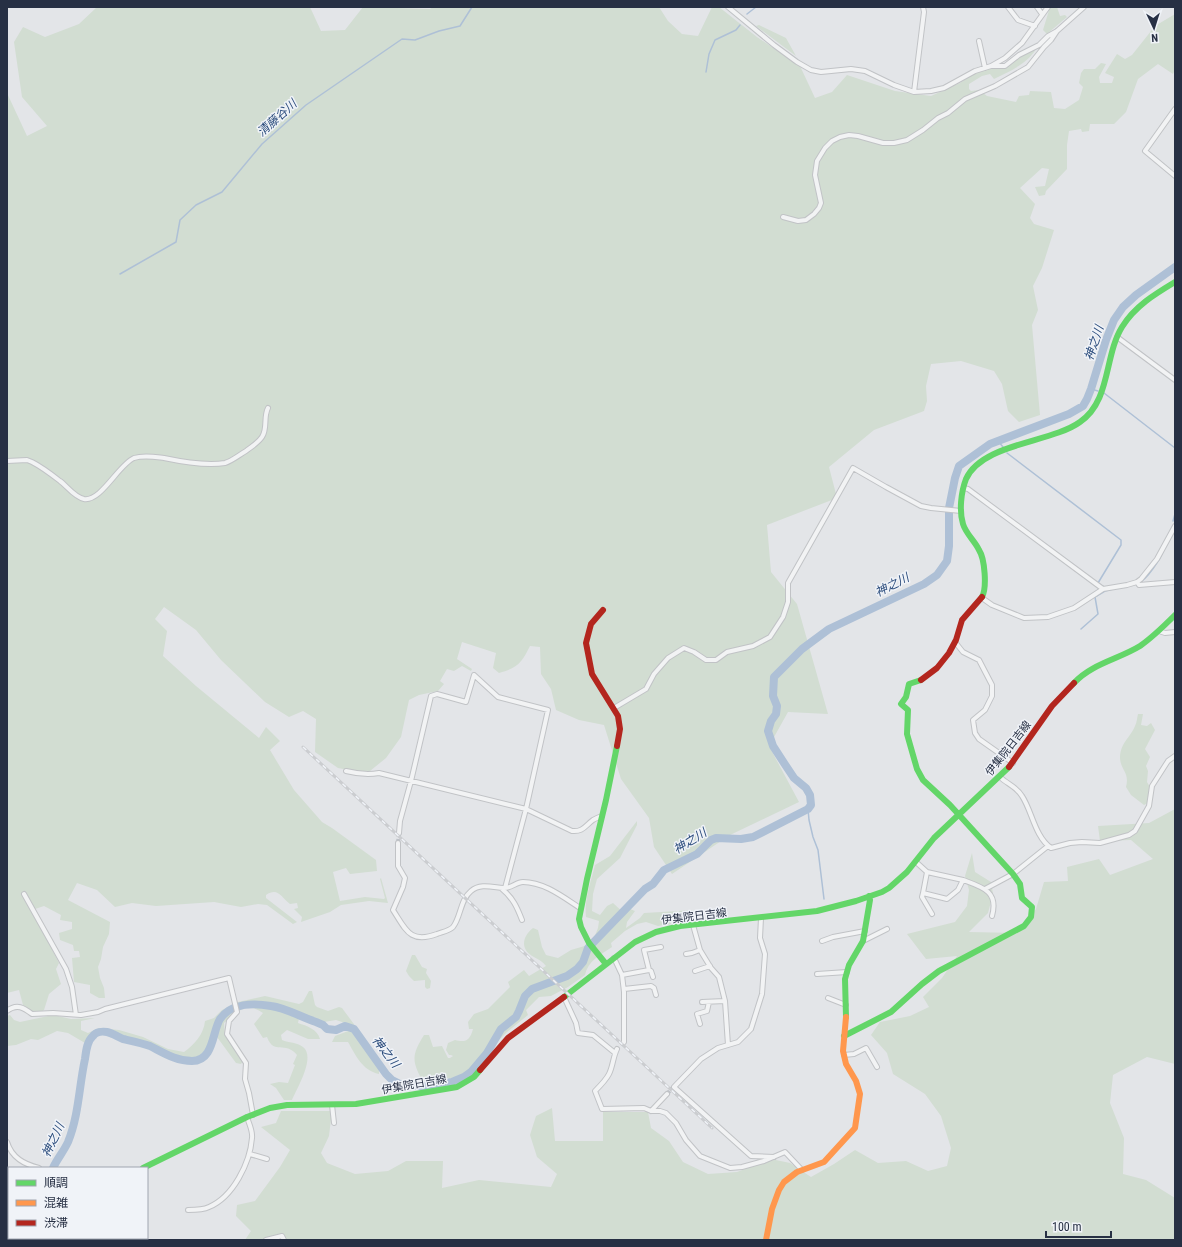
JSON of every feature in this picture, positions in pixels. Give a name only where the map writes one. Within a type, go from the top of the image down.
[{"type":"street","points":[[728,7],[774,45],[797,62],[811,70],[821,72],[851,69],[864,71],[894,85],[914,92],[931,91],[944,88],[975,71],[991,66],[1005,58],[1022,43],[1048,7]]},
{"type":"street","points":[[1008,7],[1018,20],[1035,26]]},
{"type":"street","points":[[1037,7],[1042,14]]},
{"type":"street","points":[[991,66],[1005,66],[1019,55],[1039,45],[1084,7]]},
{"type":"street","points":[[914,92],[923,8]]},
{"type":"street","points":[[784,218],[806,220],[819,208],[821,203],[815,175],[818,161],[825,148],[832,141],[849,135],[883,143],[894,143],[907,140],[938,118],[948,113],[965,99],[995,86],[1028,67],[1057,31]]},
{"type":"street","points":[[979,41],[985,68]]},
{"type":"street","points":[[1175,109],[1145,151],[1175,176]]},
{"type":"street","points":[[844,1036],[891,1012],[939,971],[969,954],[1007,936],[1024,926],[1031,917],[1032,907],[1022,898],[1020,884],[1013,874],[958,814],[923,780],[917,769],[907,734],[908,710],[901,704],[906,697],[909,684],[927,676],[944,660],[955,642],[963,618],[975,603],[982,598],[985,588],[982,558],[979,548],[965,529],[960,511],[968,475],[972,469],[984,461],[1019,444],[1060,433],[1089,416],[1100,394],[1117,337],[1128,317],[1146,300],[1175,282]]},
{"type":"street","points":[[1117,337],[1175,380]]},
{"type":"street","points":[[7,461],[27,460],[32,462],[61,481],[73,492],[84,499],[92,498],[98,494],[125,465],[136,457],[158,457],[202,463],[225,462],[236,458],[258,442],[261,438],[266,428],[268,408]]},
{"type":"street","points":[[614,708],[646,689],[654,674],[668,658],[684,648],[694,652],[706,660],[716,660],[727,652],[753,646],[770,637],[783,617],[788,602],[788,583],[853,468],[921,506],[960,511]]},
{"type":"street","points":[[964,488],[968,489],[1103,590]]},
{"type":"street","points":[[1138,583],[1157,559],[1175,526]]},
{"type":"street","points":[[982,598],[992,605],[1024,618],[1048,617],[1074,608],[1103,590],[1138,583],[1175,582]]},
{"type":"street","points":[[603,610],[591,624],[586,643],[592,674],[614,708],[618,716],[620,729],[602,816],[580,908],[579,919],[581,927],[589,943],[606,964]]},
{"type":"street","name":"伊集院日吉線","points":[[145,1167],[250,1116],[270,1108],[287,1105],[332,1106],[356,1104],[450,1089],[466,1083],[482,1070],[508,1038],[564,997],[634,942],[646,935],[664,929],[817,911],[870,896],[889,888],[898,882],[916,862],[934,838],[958,814],[987,790],[1013,763],[1052,706],[1077,679],[1096,667],[1140,646],[1159,631],[1175,615]]},
{"type":"street","points":[[1159,631],[1165,633],[1175,632]]},
{"type":"street","points":[[955,642],[963,652],[979,660],[992,684],[992,696],[985,710],[973,720],[975,733],[979,739],[1013,763]]},
{"type":"street","points":[[399,833],[400,821],[411,781],[430,696],[437,694],[466,702],[474,675],[498,697],[548,710],[526,809],[503,888]]},
{"type":"street","points":[[1000,777],[1015,787],[1023,797],[1036,828],[1051,848],[1070,843],[1100,843],[1129,835],[1134,831],[1149,806],[1152,786],[1168,761],[1175,756]]},
{"type":"street","points":[[346,771],[368,775],[379,773],[526,809],[575,831],[584,829],[594,819],[602,816]]},
{"type":"street","points":[[398,843],[398,866],[405,878],[403,888],[394,910],[412,936],[427,938],[452,928],[459,910],[470,892],[483,886],[503,888],[511,887],[520,882],[538,885],[552,890],[580,908]]},
{"type":"street","points":[[986,889],[1013,874],[1048,846]]},
{"type":"street","points":[[916,862],[927,872],[963,880],[986,889],[992,896],[993,900],[994,910],[992,916]]},
{"type":"street","points":[[927,872],[922,897],[932,914]]},
{"type":"street","points":[[923,894],[947,899],[958,890],[963,880]]},
{"type":"street","points":[[503,888],[510,895],[522,920]]},
{"type":"street","points":[[24,894],[66,969],[72,987],[76,1015]]},
{"type":"street","points":[[766,1240],[772,1209],[779,1190],[784,1182],[802,1170],[824,1162],[855,1128],[860,1094],[856,1081],[846,1064],[843,1051],[846,1022],[847,972],[849,965],[863,941],[870,896]]},
{"type":"street","points":[[761,918],[760,938],[764,954],[762,994],[751,1029],[738,1042],[718,1048],[701,1059],[673,1088],[751,1156],[774,1157]]},
{"type":"street","points":[[693,925],[700,950],[710,966],[720,977],[725,1001],[728,1045]]},
{"type":"street","points":[[863,941],[887,929]]},
{"type":"street","points":[[822,940],[865,931]]},
{"type":"street","points":[[653,977],[652,971],[649,970],[644,950],[661,947]]},
{"type":"street","points":[[686,954],[700,950]]},
{"type":"street","points":[[614,958],[622,975],[624,989],[623,1043]]},
{"type":"street","points":[[695,971],[710,966]]},
{"type":"street","points":[[622,975],[649,970]]},
{"type":"street","points":[[817,974],[847,972]]},
{"type":"street","points":[[7,1010],[19,1006],[32,1014],[53,1013],[76,1015],[98,1012],[229,978],[237,1012],[229,1021],[227,1034],[246,1063],[245,1077],[252,1132],[250,1154],[240,1177],[222,1198],[205,1209],[188,1210]]},
{"type":"street","points":[[624,989],[651,986],[654,988],[656,995]]},
{"type":"street","points":[[564,997],[576,1022],[578,1033],[593,1035],[616,1051],[610,1073],[595,1091],[602,1109],[644,1108],[651,1111],[666,1113],[676,1123],[686,1140],[700,1156],[730,1168],[742,1167],[785,1152],[802,1170]]},
{"type":"street","points":[[828,998],[846,1004]]},
{"type":"street","points":[[702,1002],[725,1001]]},
{"type":"street","points":[[700,1024],[697,1014],[707,1011],[709,1002]]},
{"type":"street","points":[[844,1055],[854,1054],[866,1048],[877,1067]]},
{"type":"street","points":[[651,1111],[667,1094]]},
{"type":"street","points":[[332,1106],[334,1123]]},
{"type":"street","points":[[7,1142],[14,1156],[21,1162],[35,1167]]},
{"type":"street","points":[[250,1154],[267,1159]]},
{"type":"street","points":[[266,1240],[282,1236],[284,1240]]},
{"type":"shaded area","points":[[97,7],[310,7],[321,31],[345,30],[363,7],[430,9],[433,7],[659,7],[668,21],[682,34],[698,36],[712,7],[719,7],[757,37],[800,66],[815,98],[832,92],[847,75],[895,91],[931,96],[960,83],[978,71],[992,67],[1006,68],[1021,55],[1036,49],[1028,59],[1018,67],[994,79],[990,74],[982,76],[969,84],[969,89],[971,91],[979,90],[987,96],[1016,102],[1019,96],[1029,95],[1030,91],[1051,92],[1054,108],[1065,109],[1079,100],[1083,87],[1079,83],[1081,73],[1084,69],[1095,69],[1101,63],[1106,64],[1099,77],[1100,83],[1112,83],[1114,77],[1105,73],[1117,54],[1125,59],[1132,55],[1155,26],[1175,14],[1175,70],[1173,74],[1158,64],[1138,79],[1126,112],[1114,124],[1090,124],[1089,131],[1082,132],[1081,129],[1069,131],[1067,145],[1067,169],[1046,191],[1045,195],[1039,196],[1035,187],[1045,186],[1049,169],[1042,168],[1020,188],[1035,204],[1030,218],[1034,224],[1054,230],[1042,268],[1033,286],[1038,310],[1032,325],[1040,415],[1019,422],[1008,411],[1002,384],[994,371],[961,361],[931,364],[926,386],[927,401],[924,411],[874,430],[829,467],[837,498],[767,525],[771,572],[797,604],[828,714],[788,712],[769,746],[799,802],[730,835],[672,874],[654,847],[649,818],[621,779],[604,725],[579,720],[556,710],[551,689],[541,674],[540,647],[530,646],[519,664],[511,669],[499,673],[493,668],[496,653],[462,642],[457,659],[472,669],[471,671],[462,666],[454,671],[447,669],[440,681],[444,684],[438,691],[419,695],[409,700],[401,737],[386,758],[370,771],[359,772],[338,768],[315,752],[316,719],[303,711],[289,717],[265,702],[221,660],[196,630],[164,607],[155,619],[167,631],[163,656],[196,686],[259,738],[266,727],[280,741],[270,750],[294,790],[322,822],[376,860],[377,871],[350,874],[346,868],[333,872],[340,901],[365,897],[384,899],[381,878],[388,903],[369,901],[341,905],[330,912],[301,922],[302,917],[294,909],[298,908],[297,903],[290,904],[276,892],[266,895],[266,898],[297,922],[293,924],[267,905],[258,904],[241,907],[214,902],[156,906],[132,903],[115,907],[97,890],[77,883],[68,900],[110,922],[109,934],[103,947],[98,967],[104,988],[105,998],[99,998],[90,993],[90,985],[74,982],[72,958],[80,957],[79,951],[74,951],[73,945],[60,940],[59,933],[72,929],[72,922],[60,920],[61,915],[44,906],[35,909],[23,893],[59,963],[56,969],[61,984],[49,994],[44,1010],[39,1013],[33,1012],[23,1005],[19,990],[7,993],[7,93],[27,136],[47,126],[22,97],[14,42],[23,27],[45,37],[79,24]]},
{"type":"shaded area","points":[[1050,7],[1057,7],[1060,16],[1065,15],[1067,17],[1047,34],[1043,30]]},
{"type":"shaded area","points":[[759,25],[786,38],[796,56],[756,26]]},
{"type":"shaded area","points":[[1138,714],[1143,714],[1141,725],[1147,726],[1151,723],[1155,730],[1145,749],[1150,757],[1146,766],[1148,771],[1147,782],[1150,787],[1148,803],[1144,805],[1131,795],[1126,787],[1127,778],[1120,761],[1122,748],[1136,724]]},
{"type":"shaded area","points":[[1175,809],[1175,1064],[1147,1057],[1113,1075],[1110,1103],[1124,1138],[1123,1174],[1146,1180],[1175,1198],[1175,1240],[245,1240],[251,1231],[236,1216],[237,1205],[255,1201],[280,1167],[290,1150],[261,1127],[276,1123],[281,1111],[332,1111],[329,1136],[321,1153],[327,1163],[355,1174],[388,1171],[406,1161],[443,1161],[442,1188],[479,1180],[551,1187],[557,1174],[537,1157],[530,1135],[536,1116],[552,1108],[555,1141],[603,1141],[603,1112],[648,1112],[651,1128],[669,1141],[683,1162],[708,1174],[737,1172],[771,1159],[790,1163],[811,1177],[855,1150],[878,1163],[906,1161],[928,1171],[947,1166],[951,1148],[941,1116],[925,1094],[893,1074],[887,1053],[871,1035],[880,1022],[910,1016],[929,1007],[923,997],[942,978],[957,956],[926,959],[907,934],[955,922],[967,906],[969,890],[965,876],[972,853],[975,872],[991,882],[993,894],[988,913],[969,932],[1018,933],[1036,909],[1044,882],[1068,881],[1067,867],[1099,859],[1110,875],[1153,859],[1131,840],[1100,841],[1098,826],[1149,823]]},
{"type":"shaded area","points":[[637,821],[637,825],[620,858],[597,879],[593,894],[592,911],[600,915],[607,906],[613,903],[625,914],[630,909],[635,911],[627,922],[626,928],[640,918],[644,913],[696,910],[668,915],[671,924],[658,926],[646,922],[637,924],[625,931],[611,943],[612,947],[592,962],[585,975],[568,987],[551,996],[539,997],[526,1010],[528,1015],[507,1032],[467,1072],[458,1077],[423,1082],[414,1058],[417,1048],[424,1035],[429,1035],[433,1047],[442,1046],[448,1058],[450,1058],[453,1056],[449,1055],[446,1050],[448,1043],[455,1040],[465,1041],[469,1038],[473,1029],[469,1029],[468,1022],[474,1014],[488,1009],[510,987],[508,982],[524,970],[529,976],[546,966],[527,952],[525,948],[524,941],[528,933],[533,928],[538,930],[542,947],[546,955],[558,958],[571,950],[588,945],[594,938],[599,921],[586,917],[586,904],[595,865],[610,856]]},
{"type":"shaded area","points":[[412,955],[415,955],[422,967],[427,969],[426,973],[431,981],[430,988],[427,989],[425,987],[425,980],[414,981],[406,971]]},
{"type":"shaded area","points":[[309,991],[312,991],[315,1005],[317,1007],[328,1011],[339,1007],[342,1008],[362,1035],[367,1050],[379,1067],[379,1074],[368,1069],[360,1062],[348,1042],[332,1042],[335,1036],[351,1030],[348,1024],[336,1020],[324,1022],[299,1018],[298,1023],[314,1030],[320,1039],[308,1039],[287,1030],[281,1035],[282,1040],[298,1044],[303,1047],[307,1058],[307,1065],[292,1100],[284,1100],[276,1088],[270,1084],[279,1082],[288,1083],[297,1055],[288,1049],[273,1046],[267,1037],[263,1038],[254,1024],[263,1013],[252,1008],[242,1009],[224,1023],[225,1036],[243,1061],[241,1064],[236,1063],[217,1037],[200,1055],[191,1059],[177,1057],[142,1042],[109,1031],[94,1032],[85,1043],[68,1033],[57,1031],[38,1040],[31,1039],[16,1045],[7,1046],[7,1016],[10,1015],[14,1020],[20,1022],[53,1015],[71,1019],[95,1018],[81,1021],[81,1030],[88,1033],[99,1028],[119,1030],[143,1037],[168,1049],[184,1052],[198,1039],[203,1030],[205,1021],[214,1018],[222,1010],[238,1002],[265,996],[299,1004],[303,1002]]},
{"type":"waterway","name":"清藤谷川","points":[[120,274],[176,242],[180,220],[196,205],[222,192],[262,144],[306,105],[402,39],[415,40],[439,31],[460,26],[472,7]]},
{"type":"waterway","points":[[747,14],[756,7]]},
{"type":"waterway","points":[[706,72],[709,54],[715,40],[736,30],[740,25]]},
{"type":"waterway","name":"神之川","points":[[53,1167],[72,1132],[77,1111],[87,1046],[91,1038],[97,1033],[109,1033],[123,1039],[150,1046],[165,1054],[186,1061],[199,1060],[205,1056],[208,1051],[217,1025],[225,1014],[230,1010],[243,1005],[264,1005],[277,1007],[288,1011],[323,1025],[327,1029],[336,1030],[345,1026],[354,1029],[386,1074],[392,1080],[400,1084],[430,1086],[452,1082],[471,1072],[487,1053],[501,1029],[516,1017],[525,996],[532,989],[567,976],[577,969],[583,962],[588,948],[645,889],[653,884],[664,870],[697,854],[711,840],[716,838],[741,839],[753,837],[808,809],[811,805],[810,795],[806,788],[794,778],[784,763],[773,746],[768,731],[771,721],[776,714],[777,706],[773,696],[774,677],[802,649],[829,629],[924,584],[937,575],[947,561],[949,546],[949,508],[959,466],[990,444],[1069,414],[1083,406],[1091,389],[1106,340],[1114,320],[1123,307],[1136,295],[1175,267]]},
{"type":"waterway","name":"神之川","points":[[1091,389],[1098,391]]},
{"type":"waterway","points":[[1104,393],[1175,448]]},
{"type":"waterway","name":"神之川","points":[[998,441],[1003,447]]},
{"type":"waterway","points":[[1007,453],[1121,540],[1121,545],[1098,583],[1104,587]]},
{"type":"waterway","points":[[1173,521],[1175,514]]},
{"type":"waterway","points":[[1138,583],[1145,578],[1157,563],[1164,549]]},
{"type":"waterway","points":[[1081,629],[1098,614],[1095,597],[1105,591],[1113,589]]},
{"type":"waterway","points":[[808,809],[813,837],[818,850],[824,899]]},
{"type":"tunnel","points":[[398,843],[399,833]]},
{"type":"tunnel","points":[[667,1094],[672,1088]]},
{"type":"railway","points":[[303,747],[712,1128]]},
{"type":"traffic: fast","points":[[982,597],[984,593],[985,581],[983,560],[977,547],[964,528],[961,513],[961,502],[966,479],[974,467],[986,458],[1001,451],[1067,429],[1080,422],[1090,413],[1102,390],[1112,351],[1122,327],[1139,307],[1175,282]]},
{"type":"traffic: fast","points":[[1074,683],[1081,676],[1097,666],[1140,646],[1175,615]]},
{"type":"traffic: fast","points":[[844,1036],[891,1012],[939,971],[1024,926],[1031,917],[1032,907],[1022,898],[1020,884],[1013,874],[950,805],[923,780],[917,769],[907,734],[908,710],[901,704],[906,697],[909,684],[921,680]]},
{"type":"traffic: fast","points":[[606,964],[589,943],[581,927],[579,919],[617,746]]},
{"type":"traffic: fast","points":[[564,997],[635,942],[656,932],[680,926],[817,911],[856,901],[882,892],[889,888],[907,872],[934,838],[1009,767]]},
{"type":"traffic: fast","points":[[846,1017],[845,979],[849,965],[863,941],[870,900],[869,896]]},
{"type":"traffic: fast","points":[[145,1167],[247,1117],[270,1108],[287,1105],[356,1104],[457,1087],[474,1077],[480,1070]]},
{"type":"traffic: slow","points":[[766,1240],[772,1209],[779,1190],[784,1182],[797,1172],[824,1162],[855,1128],[860,1094],[856,1081],[846,1064],[843,1051],[846,1017]]},
{"type":"traffic: jam","points":[[921,680],[937,668],[949,653],[956,640],[962,620],[982,597]]},
{"type":"traffic: jam","points":[[603,610],[591,624],[586,643],[592,674],[618,716],[620,729],[617,746]]},
{"type":"traffic: jam","points":[[1009,767],[1052,706],[1074,683]]},
{"type":"traffic: jam","points":[[480,1070],[508,1038],[564,997]]}]
